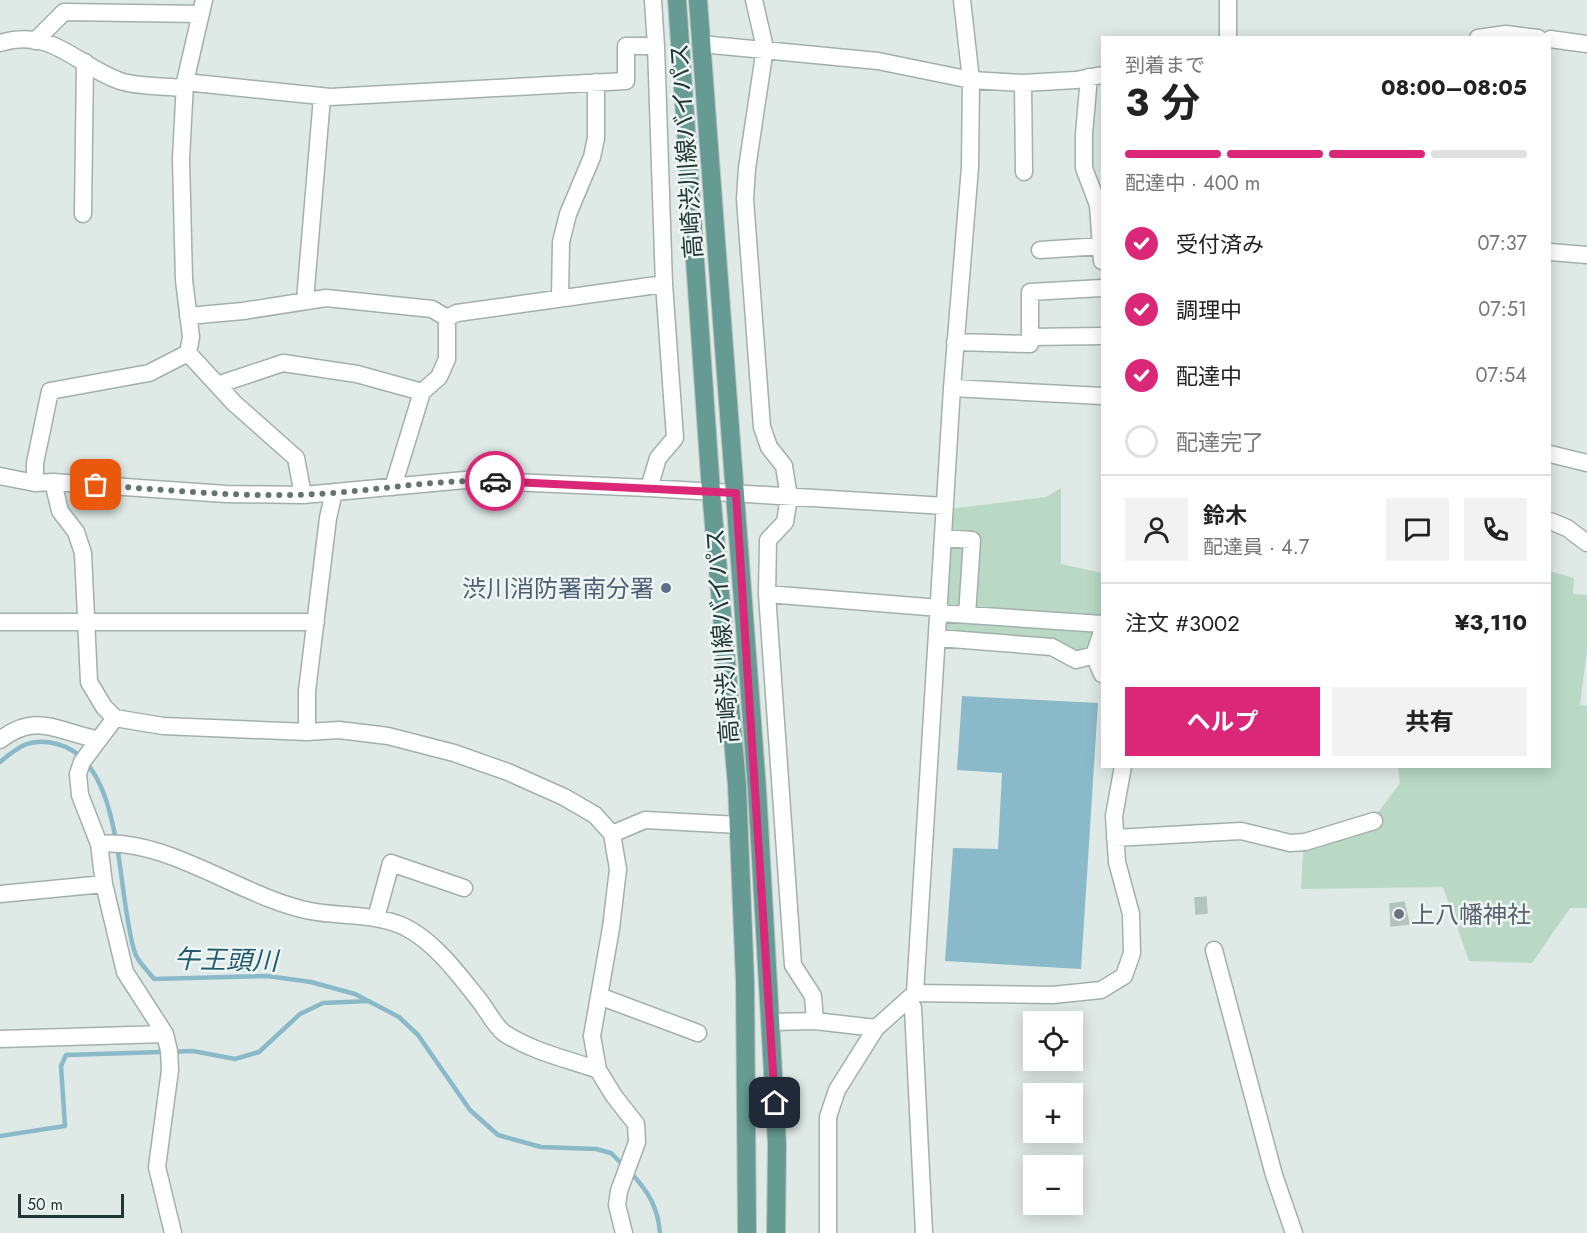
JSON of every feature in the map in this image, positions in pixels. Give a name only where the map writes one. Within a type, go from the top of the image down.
[{"type":"main road","name":"高崎渋川線バイパス","points":[[677,0],[711,491],[739,825],[745,981],[747,1233]]},
{"type":"main road","name":"高崎渋川線バイパス","points":[[698,0],[736,493],[772,1022],[777,1144],[776,1233]]},
{"type":"street","points":[[649,488],[658,458],[675,438],[664,284],[653,0]]},
{"type":"street","points":[[754,0],[765,48],[747,168],[745,199],[762,427],[769,447],[784,465],[789,497],[784,522],[768,540],[767,594],[786,827],[794,965],[813,996],[815,1021]]},
{"type":"street","points":[[924,1233],[912,996],[938,638],[955,342],[970,167],[971,80],[962,0]]},
{"type":"street","points":[[1228,0],[1228,36]]},
{"type":"street","points":[[35,40],[64,12],[202,7],[185,85],[181,170],[184,280],[191,337],[188,353]]},
{"type":"street","points":[[1492,36],[1506,34],[1522,36]]},
{"type":"street","points":[[0,44],[14,39],[46,41],[120,81],[322,97],[626,81],[626,46],[656,46]]},
{"type":"street","points":[[1551,39],[1587,44]]},
{"type":"street","points":[[701,44],[765,48],[878,61],[971,80],[1023,83],[1096,76],[1084,134],[1084,168],[1098,205],[1101,242]]},
{"type":"street","points":[[83,214],[85,62]]},
{"type":"street","points":[[560,297],[561,242],[568,214],[592,157],[596,138],[596,82]]},
{"type":"street","points":[[1023,83],[1023,172]]},
{"type":"street","points":[[305,300],[322,97]]},
{"type":"street","points":[[1041,250],[1101,254]]},
{"type":"street","points":[[1551,252],[1587,255]]},
{"type":"street","points":[[447,318],[457,313],[664,284]]},
{"type":"street","points":[[955,342],[1030,344],[1030,292],[1101,288]]},
{"type":"street","points":[[189,316],[243,311],[326,298],[432,309],[447,318]]},
{"type":"street","points":[[393,487],[422,392],[439,377],[447,359],[447,318]]},
{"type":"street","points":[[1030,337],[1101,336]]},
{"type":"street","points":[[188,353],[217,385],[296,458],[303,495]]},
{"type":"street","points":[[35,483],[35,463],[50,392],[149,373],[188,353]]},
{"type":"street","points":[[217,385],[283,363],[357,374],[422,392]]},
{"type":"street","points":[[952,388],[1101,396]]},
{"type":"street","points":[[1551,454],[1587,463]]},
{"type":"street","points":[[0,476],[35,483],[53,482],[226,494],[303,495],[465,480],[711,491],[945,506]]},
{"type":"street","points":[[53,482],[60,512],[76,532],[83,553],[88,682],[104,707],[115,718],[163,726],[307,732],[339,730],[388,736],[454,753],[508,772],[564,797],[595,815],[612,834],[618,869],[611,928],[592,1036],[597,1070],[636,1124],[637,1142],[619,1191],[617,1205],[624,1233]]},
{"type":"street","points":[[307,732],[307,692],[328,518],[334,492]]},
{"type":"street","points":[[1551,521],[1567,528],[1587,543]]},
{"type":"street","points":[[943,538],[972,540],[967,615]]},
{"type":"street","points":[[767,594],[939,610],[967,615],[1101,624]]},
{"type":"street","points":[[0,622],[85,624],[316,622]]},
{"type":"street","points":[[1101,635],[1094,655],[1101,672]]},
{"type":"street","points":[[938,638],[1052,647],[1076,660],[1094,655]]},
{"type":"street","points":[[115,718],[96,739],[82,762],[78,774],[80,795],[99,844],[104,884],[125,972],[165,1034],[170,1070],[157,1167],[173,1233]]},
{"type":"street","points":[[0,740],[17,727],[39,724],[96,739]]},
{"type":"street","points":[[828,1233],[828,1117],[837,1090],[876,1028],[912,996],[1053,995],[1101,990],[1124,976],[1132,953],[1131,914],[1116,862],[1114,816],[1123,768]]},
{"type":"street","points":[[612,834],[645,820],[739,825]]},
{"type":"street","points":[[1115,838],[1242,831],[1290,843],[1305,842],[1374,821]]},
{"type":"street","points":[[99,844],[116,842],[169,856],[239,886],[309,911],[376,918],[405,927],[438,952],[503,1032],[534,1048],[597,1070]]},
{"type":"street","points":[[376,918],[391,863],[464,888]]},
{"type":"street","points":[[0,894],[104,884]]},
{"type":"street","points":[[1214,950],[1274,1176],[1294,1233]]},
{"type":"street","points":[[599,996],[698,1033]]},
{"type":"street","points":[[772,1022],[815,1021],[876,1028]]},
{"type":"street","points":[[0,1039],[165,1034]]},
{"type":"green space","points":[[1061,488],[1061,564],[1101,573],[1101,666],[1076,657],[941,635],[949,509],[1046,497]]},
{"type":"green space","points":[[1551,571],[1574,578],[1573,594],[1587,595],[1587,650],[1580,705],[1587,706],[1587,908],[1570,908],[1532,963],[1469,961],[1443,887],[1301,889],[1304,838],[1377,814],[1400,783],[1398,768],[1551,768]]},
{"type":"water","points":[[962,696],[1098,703],[1081,969],[945,961],[953,848],[998,849],[1002,773],[957,770]]},
{"type":"building","points":[[1206,897],[1207,913],[1196,914],[1195,898]]},
{"type":"building","name":"上八幡神社","points":[[1404,902],[1409,924],[1391,926],[1390,904]]},
{"type":"waterway","name":"午王頭川","points":[[0,762],[26,744],[48,742],[57,744],[79,756],[96,776],[107,803],[115,834],[129,929],[135,953],[154,979],[267,976],[311,982],[355,994],[399,1017],[418,1035],[470,1110],[498,1135],[541,1147],[596,1149],[611,1153],[624,1166]]},
{"type":"waterway","points":[[0,1136],[65,1126],[61,1066],[66,1055],[193,1051],[235,1059],[259,1052],[300,1014],[323,1003],[369,1001]]},
{"type":"waterway","name":"午王頭川","points":[[630,1172],[651,1200],[657,1215],[660,1233]]},
{"type":"way so far","points":[[96,485],[226,494],[303,495],[465,480],[495,481]]},
{"type":"place","name":"渋川消防署南分署","points":[[666,588]]},
{"type":"place","name":"上八幡神社","points":[[1399,914]]},
{"type":"route","points":[[495,481],[736,493],[759,813],[775,1103]]}]
